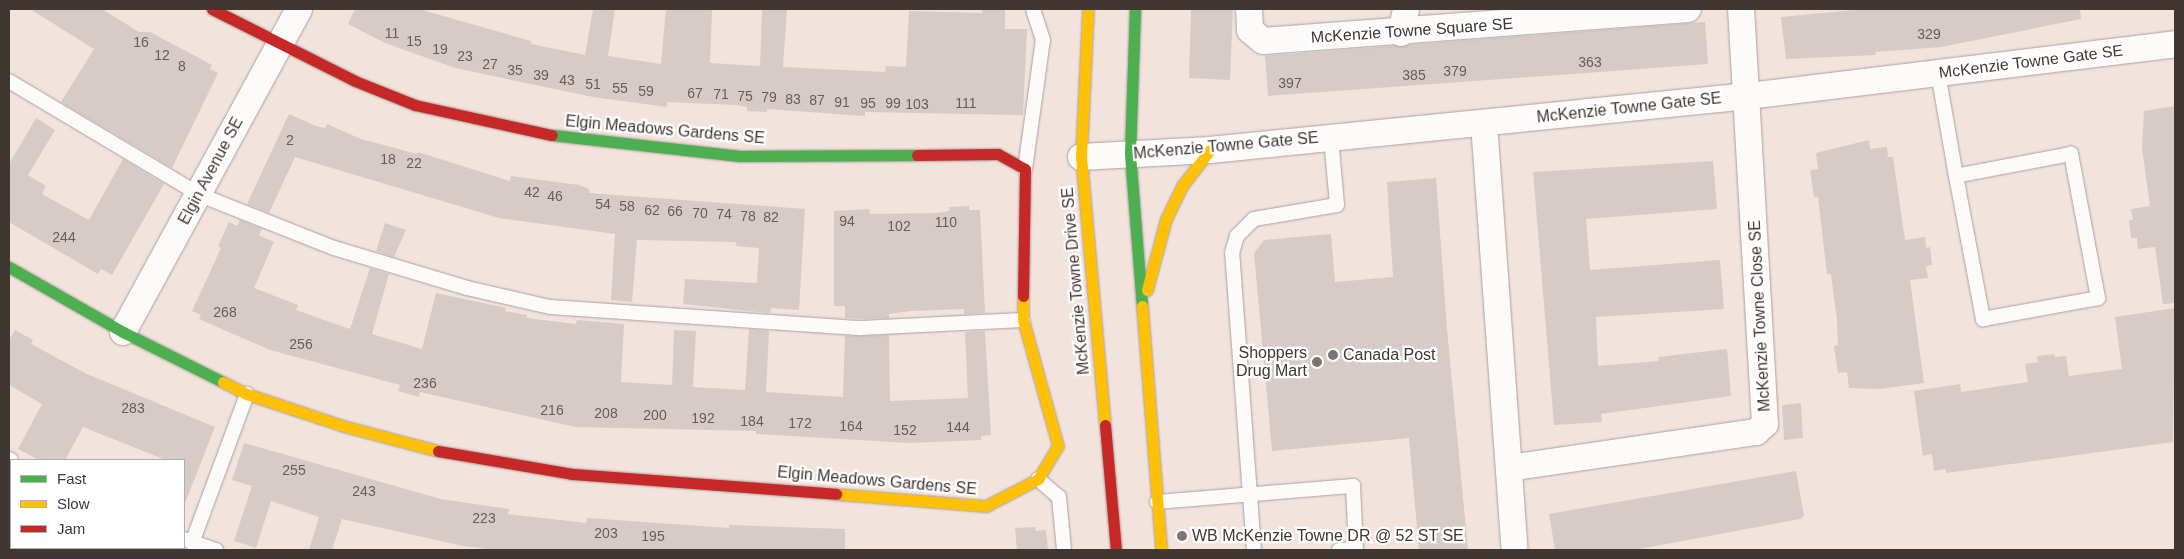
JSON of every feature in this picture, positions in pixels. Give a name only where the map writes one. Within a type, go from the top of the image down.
[{"type":"street","name":"Elgin Meadows Gardens SE","points":[[212,9],[354,81],[415,105],[580,141],[740,156],[998,154],[1024,169]]},
{"type":"street","name":"Elgin Avenue SE","points":[[123,332],[200,195],[277,43],[299,9]]},
{"type":"street","name":"McKenzie Towne Drive SE","points":[[1088,9],[1081,157],[1116,550]]},
{"type":"street","points":[[1135,9],[1130,154],[1162,550]]},
{"type":"street","name":"McKenzie Towne Square SE","points":[[1249,9],[1250,30],[1263,42],[1404,21],[1688,9]]},
{"type":"street","points":[[1741,9],[1748,96]]},
{"type":"street","name":"McKenzie Towne Gate SE","points":[[1081,157],[1210,150],[1748,96],[2175,44]]},
{"type":"street","name":"McKenzie Towne Close SE","points":[[1509,468],[1756,432],[1765,424],[1748,96]]},
{"type":"street","points":[[1484,123],[1514,546]]},
{"type":"street","points":[[1142,311],[1166,219],[1182,186],[1210,150]]},
{"type":"street","points":[[1024,169],[1023,320],[1058,446],[1038,479]]},
{"type":"street","name":"Elgin Meadows Gardens SE","points":[[9,267],[123,332],[247,394],[344,426],[454,455],[572,474],[986,506],[1038,479]]},
{"type":"lane","points":[[1024,169],[1042,40],[1033,9]]},
{"type":"lane","points":[[1938,73],[1956,176],[1983,319],[2098,298],[2071,154],[1956,176]]},
{"type":"lane","points":[[9,80],[200,195],[334,248],[550,307],[861,328],[1023,320]]},
{"type":"lane","points":[[1254,550],[1232,253],[1237,236],[1254,219],[1337,206],[1331,138]]},
{"type":"lane","points":[[216,550],[188,541],[247,394]]},
{"type":"lane","points":[[1038,479],[1059,497],[1064,550]]},
{"type":"lane","points":[[1158,502],[1353,486],[1356,549],[1339,550]]},
{"type":"building","points":[[30,9],[102,9],[139,32],[150,32],[212,65],[210,69],[218,73],[172,168],[61,102],[94,49]]},
{"type":"building","points":[[355,9],[419,9],[531,41],[531,44],[585,55],[593,9],[615,9],[608,56],[661,64],[666,9],[712,9],[710,63],[760,66],[762,9],[787,9],[783,67],[885,72],[886,66],[906,67],[909,11],[982,13],[982,9],[1005,9],[1005,29],[1027,29],[1023,115],[865,112],[865,116],[767,109],[767,112],[747,111],[747,107],[736,105],[667,102],[667,107],[593,97],[455,68],[385,43],[348,24]]},
{"type":"building","points":[[1191,9],[1233,9],[1230,80],[1189,78]]},
{"type":"building","points":[[1864,9],[2080,9],[2081,19],[1941,47],[1875,52],[1876,55],[1786,59],[1781,17]]},
{"type":"building","points":[[1705,22],[1708,64],[1268,96],[1265,56]]},
{"type":"building","points":[[2175,106],[2175,303],[2163,304],[2155,247],[2138,249],[2137,238],[2131,238],[2129,220],[2133,220],[2131,209],[2150,206],[2142,148],[2144,111]]},
{"type":"building","points":[[289,114],[316,126],[325,128],[327,124],[361,139],[417,154],[418,152],[510,181],[511,176],[579,185],[589,189],[589,193],[805,209],[799,310],[771,308],[770,313],[683,304],[685,279],[757,283],[759,248],[736,246],[736,242],[637,240],[632,302],[611,300],[615,234],[499,218],[295,157],[269,213],[247,204]]},
{"type":"building","points":[[36,118],[55,130],[28,175],[46,186],[42,194],[89,220],[123,159],[164,184],[112,275],[101,269],[98,274],[9,222],[9,164]]},
{"type":"building","points":[[1869,140],[1870,149],[1887,147],[1888,157],[1893,157],[1905,240],[1925,237],[1926,248],[1930,247],[1932,265],[1926,266],[1928,278],[1910,280],[1924,383],[1879,389],[1849,388],[1847,372],[1838,373],[1834,346],[1838,345],[1837,320],[1831,274],[1827,274],[1818,197],[1814,197],[1810,170],[1818,169],[1816,153]]},
{"type":"building","points":[[1713,161],[1717,209],[1586,219],[1590,270],[1720,260],[1724,309],[1596,317],[1598,366],[1659,361],[1658,357],[1727,349],[1731,396],[1601,414],[1602,422],[1554,425],[1533,172]]},
{"type":"building","points":[[1436,178],[1447,329],[1468,550],[1419,550],[1409,438],[1272,451],[1254,253],[1264,240],[1331,234],[1335,282],[1393,277],[1387,182]]},
{"type":"building","points":[[969,206],[969,210],[980,210],[985,313],[964,314],[964,309],[911,311],[889,314],[889,318],[861,319],[845,318],[845,306],[834,306],[834,211],[869,209],[870,214],[938,213],[949,211],[949,207]]},
{"type":"building","points":[[240,220],[262,229],[259,235],[274,242],[254,288],[298,305],[296,310],[350,329],[370,268],[389,274],[372,334],[422,349],[436,293],[506,308],[505,311],[527,315],[527,318],[576,324],[577,320],[624,324],[621,382],[672,385],[674,330],[696,331],[693,387],[745,390],[749,329],[769,331],[766,392],[843,397],[845,336],[889,335],[890,401],[968,398],[965,332],[985,331],[991,435],[981,436],[981,440],[909,443],[756,434],[756,431],[575,427],[420,392],[419,397],[398,391],[400,385],[270,350],[199,319],[201,315],[192,311],[221,248],[218,246],[229,222],[237,226]]},
{"type":"building","points":[[385,223],[406,230],[394,257],[376,251]]},
{"type":"building","points":[[2175,308],[2173,442],[1946,473],[1946,469],[1934,471],[1932,454],[1923,456],[1914,391],[1960,384],[1961,392],[2028,382],[2025,364],[2038,362],[2037,356],[2054,354],[2055,357],[2066,356],[2069,376],[2122,369],[2115,317]]},
{"type":"building","points":[[15,330],[33,340],[31,344],[87,374],[215,427],[185,503],[185,459],[163,459],[83,427],[66,459],[37,459],[18,449],[42,404],[9,385],[9,340]]},
{"type":"building","points":[[1801,403],[1803,438],[1784,440],[1782,405]]},
{"type":"building","points":[[244,443],[441,499],[509,509],[508,514],[586,523],[587,518],[729,528],[729,525],[845,529],[845,550],[498,550],[463,546],[342,519],[332,550],[309,550],[319,517],[271,501],[256,548],[234,541],[252,486],[232,480]]},
{"type":"building","points":[[1796,471],[1804,516],[1800,519],[1634,550],[1555,550],[1549,514]]},
{"type":"building","points":[[1035,527],[1036,531],[1046,530],[1048,550],[1017,550],[1015,528]]},
{"type":"traffic: fast","points":[[1135,9],[1130,154],[1142,306]]},
{"type":"traffic: fast","points":[[552,135],[740,156],[917,155]]},
{"type":"traffic: fast","points":[[9,267],[123,332],[223,382]]},
{"type":"traffic: slow","points":[[1088,9],[1081,157],[1105,425]]},
{"type":"traffic: slow","points":[[1147,290],[1166,219],[1182,186],[1210,150]]},
{"type":"traffic: slow","points":[[836,494],[986,506],[1038,479],[1058,446],[1023,320],[1023,296]]},
{"type":"traffic: slow","points":[[1142,306],[1161,550]]},
{"type":"traffic: slow","points":[[223,382],[247,394],[343,426],[438,451]]},
{"type":"traffic: jam","points":[[212,9],[355,81],[415,105],[552,135]]},
{"type":"traffic: jam","points":[[917,155],[998,154],[1025,169],[1023,296]]},
{"type":"traffic: jam","points":[[1105,425],[1116,550]]},
{"type":"traffic: jam","points":[[438,451],[572,474],[836,494]]},
{"type":"place","name":"Canada Post","points":[[1333,355]]},
{"type":"place","name":"Shoppers Drug Mart","points":[[1317,362]]},
{"type":"place","name":"WB McKenzie Towne DR @ 52 ST SE","points":[[1182,536]]}]
